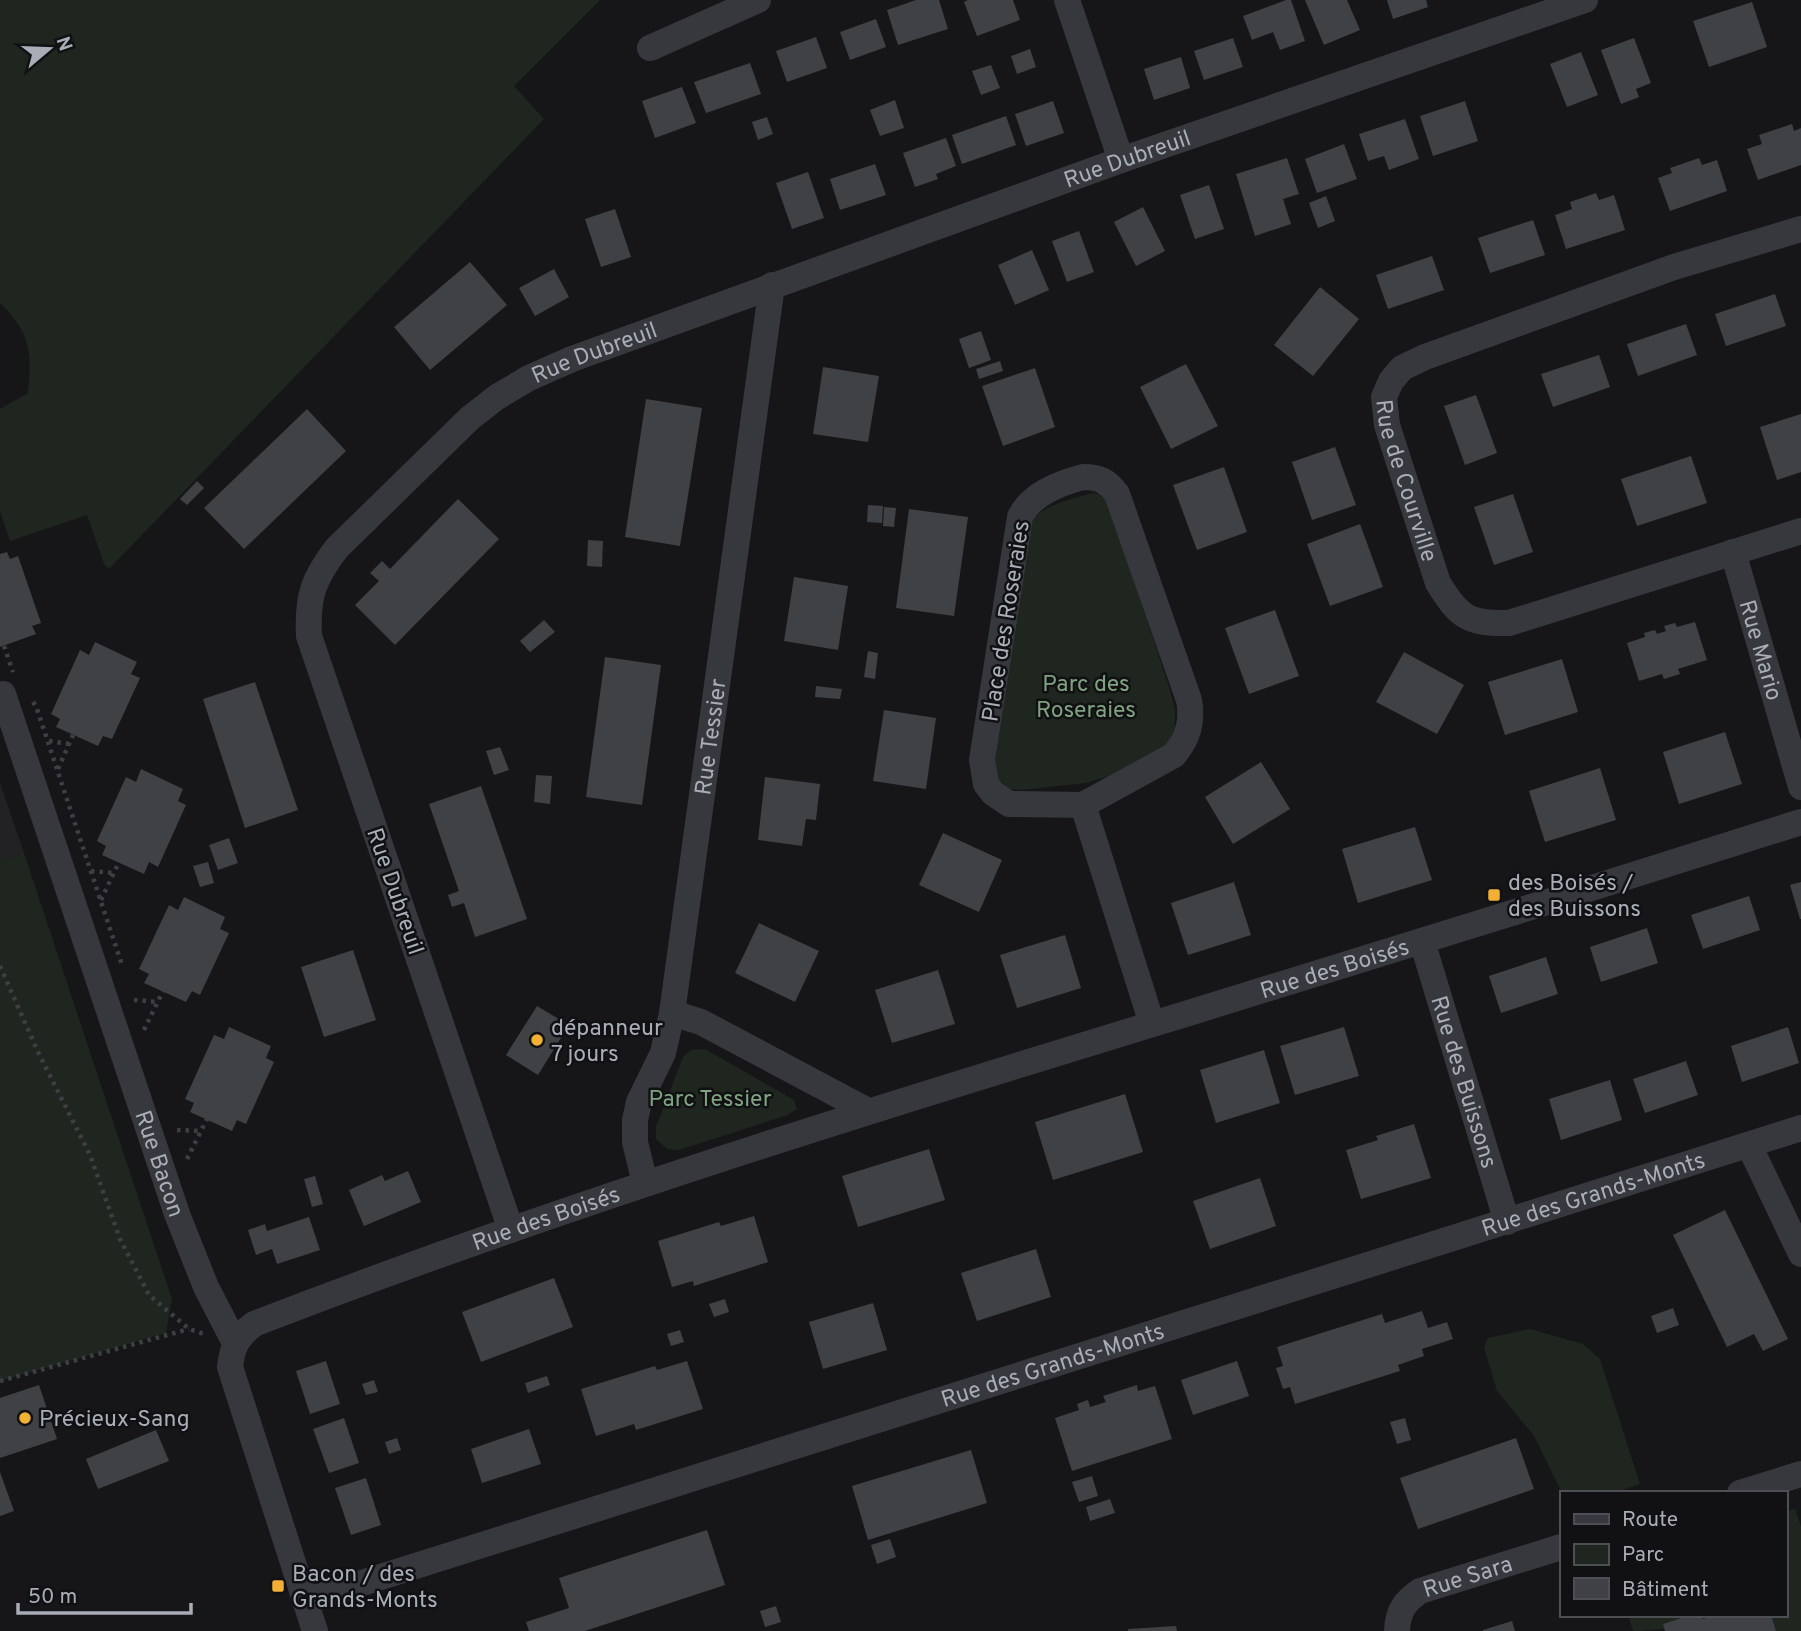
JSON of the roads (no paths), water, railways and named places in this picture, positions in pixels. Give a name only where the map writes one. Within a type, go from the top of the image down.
[{"type":"street","points":[[650,48],[758,0]]},
{"type":"street","points":[[1067,0],[1121,160]]},
{"type":"street","name":"Rue Dubreuil","points":[[511,1230],[309,636],[307,611],[313,583],[337,548],[470,418],[497,397],[529,378],[572,359],[1121,160],[1585,0]]},
{"type":"street","name":"Rue de Courville","points":[[1801,229],[1674,267],[1424,357],[1402,368],[1391,381],[1384,397],[1387,425],[1437,583],[1452,606],[1466,617],[1485,623],[1509,622],[1801,531]]},
{"type":"street","name":"Rue Tessier","points":[[645,1183],[635,1142],[635,1120],[639,1102],[663,1053],[672,1013],[772,285]]},
{"type":"street","name":"Place des Roseraies","points":[[1083,477],[1103,480],[1117,494],[1191,713],[1191,723],[1185,742],[1174,755],[1083,805],[1009,804],[993,793],[986,783],[982,760],[1020,517],[1029,502],[1037,496],[1083,477]]},
{"type":"street","name":"Rue Mario","points":[[1733,552],[1801,787]]},
{"type":"street","name":"Rue Bacon","points":[[3,694],[177,1214],[206,1287],[235,1343]]},
{"type":"street","points":[[1083,805],[1152,1024]]},
{"type":"street","name":"Rue des Boisés","points":[[235,1343],[254,1324],[349,1287],[645,1183],[868,1111],[1801,822]]},
{"type":"street","name":"Rue des Buissons","points":[[1422,941],[1507,1222]]},
{"type":"street","points":[[672,1013],[701,1022],[868,1111]]},
{"type":"street","name":"Rue des Grands-Monts","points":[[305,1601],[1801,1128]]},
{"type":"street","points":[[1749,1145],[1801,1254]]},
{"type":"street","points":[[235,1343],[230,1367],[234,1383],[315,1631]]},
{"type":"street","points":[[1746,1491],[1801,1474]]},
{"type":"street","name":"Rue Sara","points":[[1397,1631],[1400,1609],[1420,1591],[1560,1546]]},
{"type":"place","name":"des Boisés / des Buissons","points":[[1494,895]]},
{"type":"place","name":"dépanneur 7 jours","points":[[537,1040]]},
{"type":"place","name":"Précieux-Sang","points":[[25,1418]]},
{"type":"place","name":"Bacon / des Grands-Monts","points":[[278,1586]]},
{"type":"park label","name":"Parc des Roseraies","points":[[1086,696]]},
{"type":"park label","name":"Parc Tessier","points":[[710,1098]]}]
